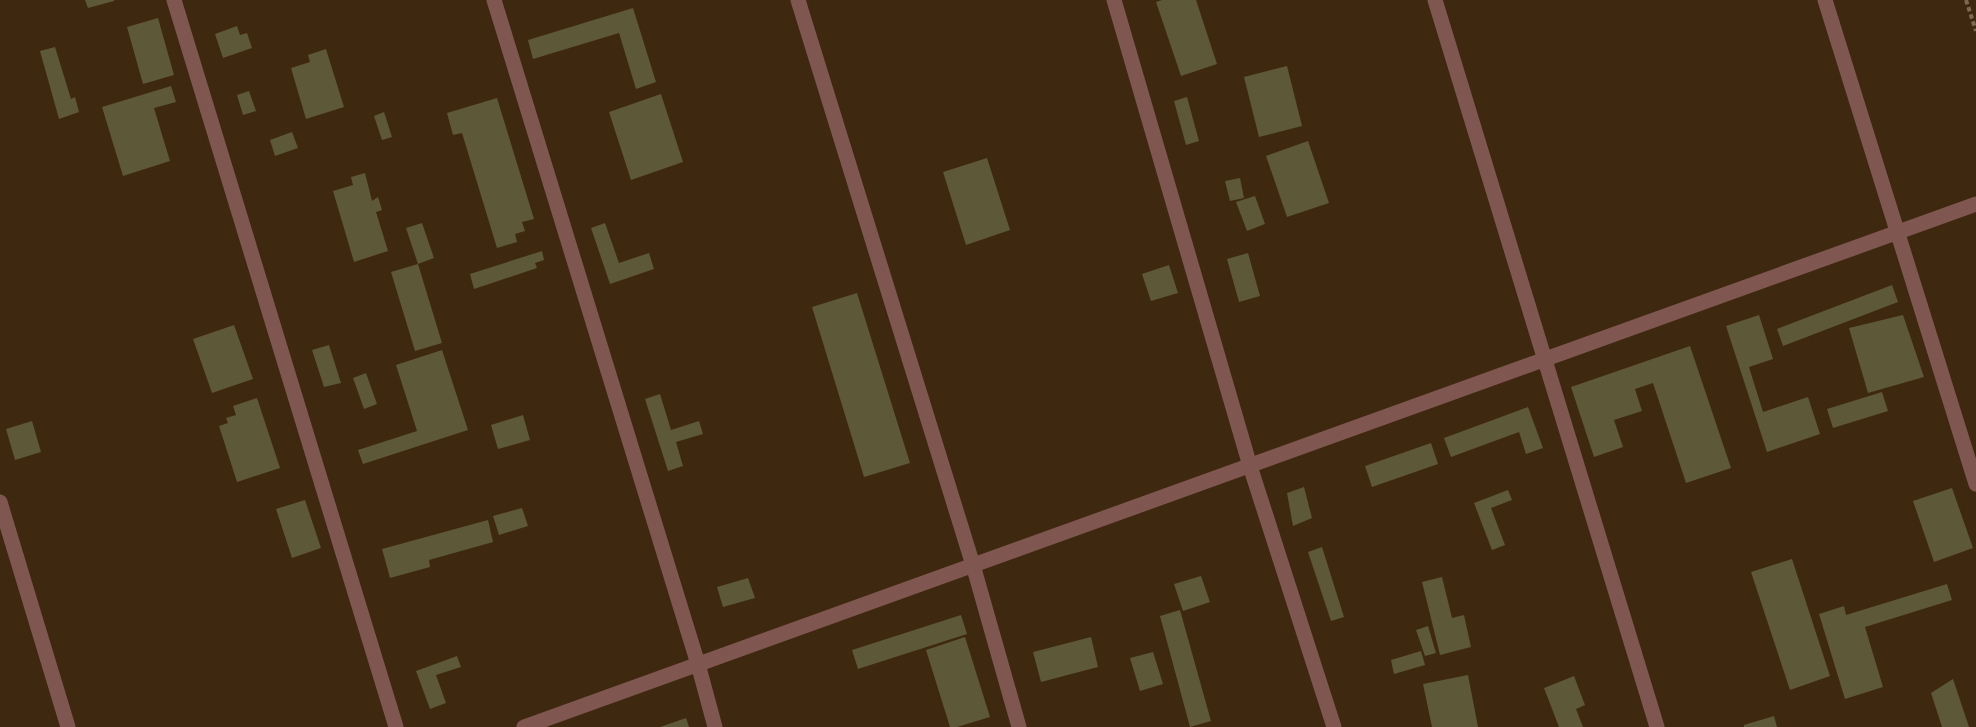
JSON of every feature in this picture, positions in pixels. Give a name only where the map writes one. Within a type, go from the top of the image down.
[{"type":"street","points":[[174,0],[396,727]]},
{"type":"street","points":[[494,0],[698,664],[715,727]]},
{"type":"street","points":[[798,0],[974,565],[1019,727]]},
{"type":"street","points":[[1114,0],[1250,466],[1334,727]]},
{"type":"street","points":[[1435,0],[1657,727]]},
{"type":"street","points":[[1825,0],[1976,484]]},
{"type":"street","points":[[524,727],[1976,204]]},
{"type":"street","points":[[0,502],[68,727]]},
{"type":"path","points":[[1966,0],[1976,30]]},
{"type":"building","points":[[85,0],[114,0],[114,1],[88,8]]},
{"type":"building","points":[[1196,0],[1217,64],[1181,76],[1156,2]]},
{"type":"building","points":[[633,8],[656,82],[636,89],[619,33],[533,59],[528,40]]},
{"type":"building","points":[[158,18],[174,75],[143,84],[127,27]]},
{"type":"building","points":[[237,26],[240,35],[247,33],[252,48],[223,58],[215,34]]},
{"type":"building","points":[[55,47],[71,99],[75,97],[79,112],[59,119],[40,51]]},
{"type":"building","points":[[326,49],[344,107],[306,119],[291,68],[310,62],[308,55]]},
{"type":"building","points":[[1287,66],[1302,126],[1259,137],[1244,77]]},
{"type":"building","points":[[171,86],[176,102],[154,108],[170,161],[123,176],[102,107]]},
{"type":"building","points":[[249,91],[256,111],[243,115],[237,95]]},
{"type":"building","points":[[661,94],[683,162],[631,180],[609,112]]},
{"type":"building","points":[[1187,97],[1199,141],[1186,145],[1174,101]]},
{"type":"building","points":[[497,98],[534,219],[522,222],[525,231],[515,234],[517,242],[497,248],[462,133],[453,135],[447,113]]},
{"type":"building","points":[[384,112],[392,137],[382,140],[374,116]]},
{"type":"building","points":[[292,132],[298,148],[275,156],[270,140]]},
{"type":"building","points":[[1308,141],[1329,203],[1287,217],[1266,156]]},
{"type":"building","points":[[987,158],[1010,230],[966,245],[943,172]]},
{"type":"building","points":[[365,173],[372,201],[378,197],[382,210],[376,212],[388,251],[354,262],[333,191],[353,185],[351,177]]},
{"type":"building","points":[[1240,178],[1244,198],[1230,201],[1225,181]]},
{"type":"building","points":[[1255,196],[1265,224],[1247,231],[1236,202]]},
{"type":"building","points":[[422,223],[434,258],[418,264],[406,228]]},
{"type":"building","points":[[605,223],[619,263],[649,253],[654,269],[610,284],[591,228]]},
{"type":"building","points":[[542,251],[544,260],[535,263],[537,268],[474,289],[470,274]]},
{"type":"building","points":[[1248,253],[1260,296],[1239,302],[1227,259]]},
{"type":"building","points":[[418,264],[442,343],[415,351],[391,272]]},
{"type":"building","points":[[1169,265],[1178,293],[1151,301],[1142,274]]},
{"type":"building","points":[[1892,285],[1898,302],[1783,346],[1777,329]]},
{"type":"building","points":[[857,293],[910,463],[864,477],[812,307]]},
{"type":"building","points":[[1759,315],[1773,359],[1749,367],[1763,412],[1808,397],[1820,434],[1767,452],[1726,326]]},
{"type":"building","points":[[1903,315],[1924,377],[1868,393],[1849,328]]},
{"type":"building","points":[[234,325],[253,379],[212,393],[193,339]]},
{"type":"building","points":[[329,345],[341,383],[324,387],[312,350]]},
{"type":"building","points":[[1690,346],[1731,468],[1686,483],[1653,383],[1635,389],[1642,411],[1614,420],[1623,447],[1594,457],[1571,387]]},
{"type":"building","points":[[442,350],[468,430],[363,464],[358,450],[417,431],[396,365]]},
{"type":"building","points":[[366,373],[377,404],[364,409],[353,378]]},
{"type":"building","points":[[1882,392],[1888,411],[1833,428],[1827,409]]},
{"type":"building","points":[[660,394],[671,430],[699,421],[703,434],[676,442],[683,466],[668,471],[645,399]]},
{"type":"building","points":[[257,398],[280,468],[237,482],[219,426],[228,423],[226,418],[236,415],[233,406]]},
{"type":"building","points":[[1528,407],[1543,448],[1526,454],[1519,432],[1451,457],[1444,438]]},
{"type":"building","points":[[523,415],[530,440],[498,449],[491,425]]},
{"type":"building","points":[[32,421],[41,452],[15,460],[6,429]]},
{"type":"building","points":[[1431,443],[1438,464],[1372,487],[1365,466]]},
{"type":"building","points":[[1304,487],[1312,518],[1293,526],[1287,493]]},
{"type":"building","points":[[1952,488],[1973,548],[1934,562],[1913,501]]},
{"type":"building","points":[[1508,490],[1512,500],[1491,508],[1505,545],[1492,550],[1474,503]]},
{"type":"building","points":[[305,500],[321,548],[292,558],[276,509]]},
{"type":"building","points":[[522,508],[528,526],[499,535],[493,516]]},
{"type":"building","points":[[488,520],[493,542],[429,560],[430,567],[390,578],[382,549]]},
{"type":"building","points":[[1322,547],[1344,617],[1331,621],[1308,552]]},
{"type":"building","points":[[1792,559],[1830,676],[1790,690],[1751,572]]},
{"type":"building","points":[[1201,576],[1210,602],[1183,611],[1174,584]]},
{"type":"building","points":[[1442,577],[1452,618],[1464,615],[1471,647],[1440,655],[1422,582]]},
{"type":"building","points":[[748,578],[755,598],[723,607],[717,587]]},
{"type":"building","points":[[1947,584],[1952,600],[1865,627],[1883,687],[1845,699],[1819,614],[1844,606],[1846,615]]},
{"type":"building","points":[[1180,610],[1211,721],[1190,727],[1160,616]]},
{"type":"building","points":[[961,615],[967,634],[858,669],[852,650]]},
{"type":"building","points":[[1428,626],[1436,653],[1425,656],[1416,630]]},
{"type":"building","points":[[965,637],[990,717],[950,727],[926,650]]},
{"type":"building","points":[[1091,637],[1098,667],[1041,682],[1033,652]]},
{"type":"building","points":[[1421,651],[1425,665],[1394,674],[1391,660]]},
{"type":"building","points":[[1153,652],[1163,684],[1140,691],[1130,658]]},
{"type":"building","points":[[457,656],[461,667],[436,675],[446,703],[430,709],[416,671]]},
{"type":"building","points":[[1468,675],[1478,727],[1432,727],[1423,684]]},
{"type":"building","points":[[1574,676],[1585,705],[1576,709],[1583,727],[1559,727],[1544,688]]},
{"type":"building","points":[[1953,679],[1969,727],[1942,727],[1931,693]]},
{"type":"building","points":[[1774,716],[1777,727],[1744,727],[1744,725]]},
{"type":"building","points":[[686,718],[689,727],[660,727]]}]
